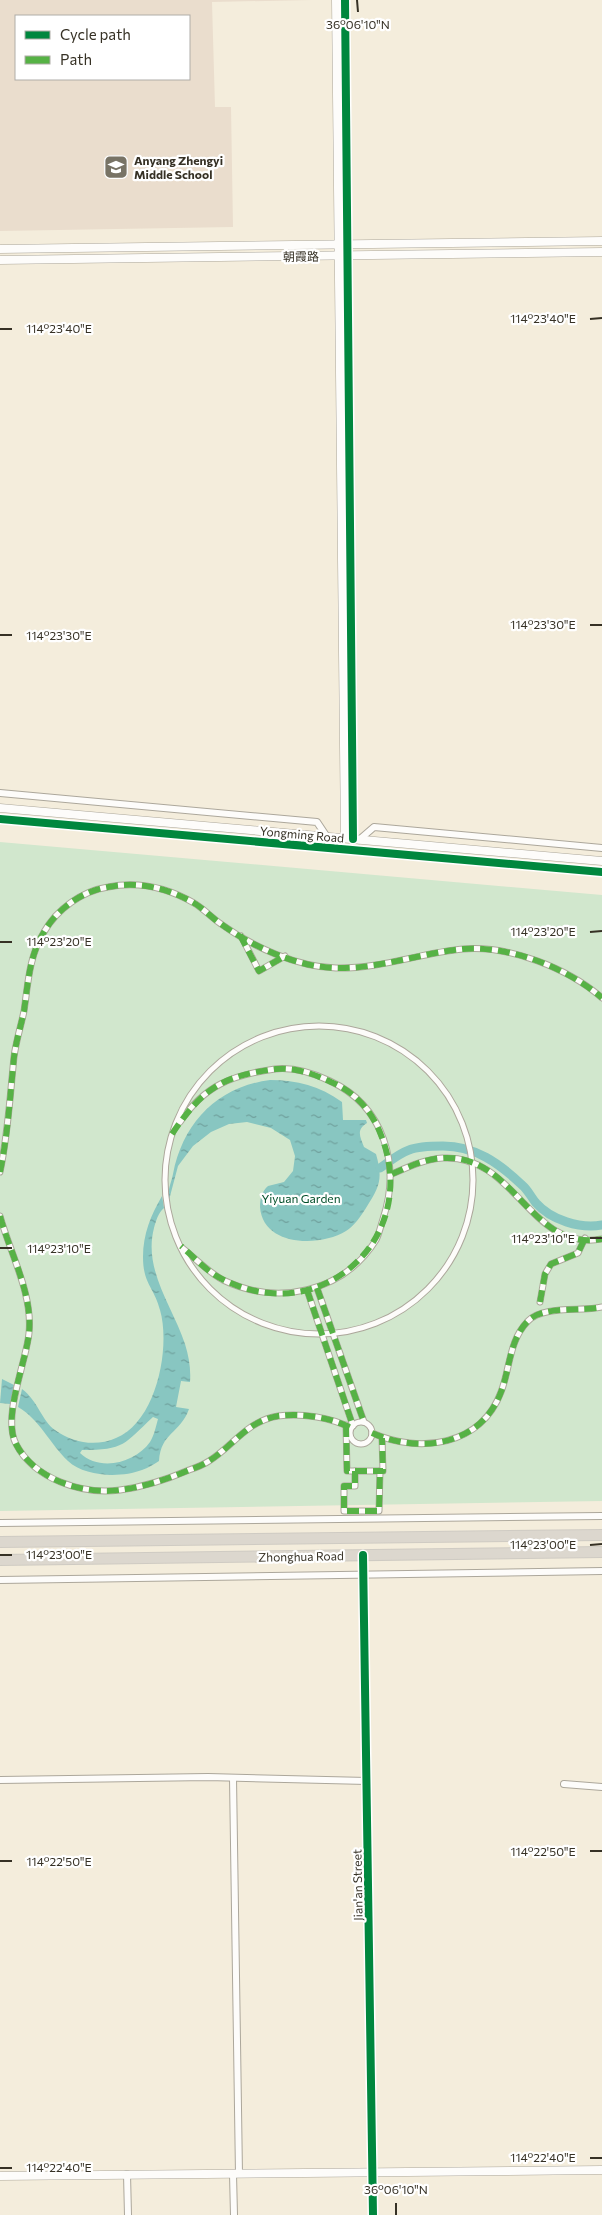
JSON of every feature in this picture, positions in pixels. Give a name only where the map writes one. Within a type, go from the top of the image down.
[{"type":"highway","name":"Zhonghua Road","points":[[0,1542],[602,1535]]},
{"type":"highway","name":"Zhonghua Road","points":[[0,1560],[602,1552]]},
{"type":"street","points":[[336,0],[344,245]]},
{"type":"street","points":[[345,0],[344,255],[352,839],[374,827],[602,848]]},
{"type":"street","name":"朝霞路","points":[[0,249],[602,241]]},
{"type":"street","name":"朝霞路","points":[[0,260],[602,252]]},
{"type":"street","points":[[0,794],[317,822],[327,837]]},
{"type":"street","name":"Yongming Road","points":[[0,808],[602,861]]},
{"type":"street","name":"Yongming Road","points":[[0,819],[602,872]]},
{"type":"street","points":[[0,1172],[6,1141],[15,1054],[31,964],[44,932],[68,904],[92,890],[127,883],[169,890],[196,904],[222,925],[240,935],[302,963],[336,968],[379,966],[465,949],[510,952],[561,970],[602,998]]},
{"type":"street","points":[[240,935],[259,971],[285,956]]},
{"type":"street","points":[[306,1026],[353,1030],[381,1039],[401,1050],[424,1068],[441,1085],[455,1106],[465,1127],[471,1161],[473,1175],[471,1208],[458,1246],[446,1268],[429,1289],[408,1307],[378,1322],[342,1334],[300,1334],[267,1327],[242,1315],[201,1281],[186,1261],[170,1220],[164,1189],[165,1168],[172,1134],[187,1098],[206,1074],[235,1047],[259,1035],[306,1026]]},
{"type":"street","points":[[172,1134],[196,1101],[215,1087],[244,1073],[284,1068],[313,1074],[340,1086],[365,1105],[378,1126],[392,1174],[390,1200],[376,1239],[353,1267],[318,1288],[291,1294],[261,1293],[222,1279],[181,1246]]},
{"type":"street","points":[[392,1174],[418,1163],[443,1158],[471,1161],[490,1171],[512,1188],[525,1207],[544,1223],[570,1237],[602,1239]]},
{"type":"street","points":[[0,1216],[25,1296],[29,1331],[12,1410],[11,1428],[15,1443],[32,1467],[54,1480],[88,1488],[119,1490],[173,1477],[209,1462],[249,1427],[277,1416],[314,1416],[350,1426],[364,1422]]},
{"type":"street","points":[[540,1302],[545,1274],[551,1264],[578,1253],[585,1238]]},
{"type":"street","points":[[307,1290],[350,1426],[350,1436],[355,1442],[362,1443],[369,1440],[372,1433],[370,1426],[364,1422],[318,1288]]},
{"type":"street","points":[[372,1433],[382,1438],[402,1443],[428,1444],[454,1439],[473,1430],[490,1416],[502,1391],[515,1340],[528,1320],[549,1312],[602,1307]]},
{"type":"street","points":[[350,1426],[347,1471],[380,1471]]},
{"type":"street","points":[[355,1471],[355,1486],[344,1486],[344,1511],[379,1510],[382,1438]]},
{"type":"street","points":[[0,1523],[602,1516]]},
{"type":"street","name":"Jian'an Street","points":[[364,1555],[373,2215]]},
{"type":"street","points":[[0,1580],[602,1571]]},
{"type":"street","points":[[233,1778],[236,2174],[234,2215]]},
{"type":"street","points":[[0,1780],[233,1778],[367,1781]]},
{"type":"street","points":[[564,1784],[602,1787]]},
{"type":"street","points":[[0,2176],[602,2170]]},
{"type":"street","points":[[127,2174],[128,2215]]},
{"type":"shaded area","name":"Anyang Zhengyi Middle School","points":[[0,0],[312,0],[212,2],[215,107],[231,107],[233,227],[0,231]]},
{"type":"green space","name":"Yiyuan Garden","points":[[0,842],[602,895],[602,1501],[0,1511]]},
{"type":"water","points":[[270,1080],[290,1081],[317,1088],[342,1102],[343,1120],[366,1120],[367,1123],[361,1128],[360,1136],[364,1147],[376,1154],[380,1176],[379,1182],[362,1214],[346,1231],[322,1240],[308,1241],[294,1240],[271,1230],[263,1220],[260,1207],[261,1198],[268,1186],[284,1182],[293,1171],[295,1156],[290,1140],[271,1128],[247,1122],[229,1124],[211,1132],[193,1146],[178,1166],[169,1200],[169,1190],[178,1156],[185,1139],[205,1110],[234,1090]]},
{"type":"water","points":[[162,1196],[164,1208],[156,1220],[154,1228],[153,1259],[161,1288],[180,1330],[188,1354],[190,1382],[181,1381],[176,1407],[189,1409],[181,1424],[163,1444],[159,1461],[133,1473],[114,1475],[93,1473],[68,1461],[39,1425],[18,1407],[22,1389],[32,1399],[55,1430],[77,1441],[93,1443],[116,1438],[130,1429],[141,1417],[157,1382],[163,1344],[163,1326],[158,1302],[147,1280],[143,1266],[143,1249],[146,1233]],"holes":[[[153,1417],[158,1419],[150,1442],[144,1449],[127,1460],[107,1463],[97,1462],[88,1459],[80,1453],[82,1450],[107,1449],[123,1444]]]},
{"type":"water","points":[[2,1379],[14,1385],[10,1404],[0,1403]]},
{"type":"waterway","points":[[380,1168],[401,1154],[417,1148],[443,1146],[466,1149],[495,1163],[524,1187],[536,1203],[550,1214],[575,1224],[585,1226],[602,1225]]},
{"type":"marked path","points":[[0,1172],[7,1129],[15,1051],[35,951],[49,924],[63,909],[71,902],[98,889],[119,885],[142,885],[174,893],[194,903],[221,924],[261,948],[306,964],[321,967],[352,968],[463,949],[499,951],[518,955],[555,968],[588,987],[602,998]]},
{"type":"marked path","points":[[240,935],[259,971],[285,956]]},
{"type":"marked path","points":[[172,1134],[194,1105],[215,1087],[241,1076],[257,1072],[276,1069],[297,1070],[318,1076],[340,1086],[362,1103],[373,1118],[381,1135],[390,1173],[387,1208],[375,1239],[354,1265],[327,1283],[294,1292],[259,1292],[216,1276],[181,1246]]},
{"type":"marked path","points":[[392,1174],[430,1160],[443,1158],[468,1161],[488,1171],[506,1185],[539,1218],[557,1231],[577,1239],[602,1239]]},
{"type":"marked path","points":[[0,1216],[20,1274],[28,1303],[29,1318],[27,1345],[13,1405],[12,1433],[16,1444],[24,1456],[34,1467],[47,1475],[60,1482],[90,1490],[129,1489],[146,1485],[204,1464],[218,1455],[249,1428],[267,1419],[287,1415],[306,1416],[334,1421],[351,1428]]},
{"type":"marked path","points":[[540,1302],[545,1274],[551,1264],[578,1253],[585,1238]]},
{"type":"marked path","points":[[317,1288],[364,1422]]},
{"type":"marked path","points":[[307,1290],[353,1426]]},
{"type":"marked path","points":[[372,1433],[410,1443],[447,1441],[464,1434],[479,1424],[492,1410],[504,1383],[513,1346],[528,1321],[535,1316],[553,1311],[602,1307]]},
{"type":"marked path","points":[[346,1425],[347,1471],[383,1471],[382,1438]]},
{"type":"marked path","points":[[355,1471],[355,1486],[344,1486],[344,1511],[379,1511],[380,1471]]},
{"type":"cycle path","points":[[345,0],[353,839]]},
{"type":"cycle path","points":[[0,819],[602,872]]},
{"type":"cycle path","points":[[363,1555],[373,2215]]},
{"type":"place","name":"Anyang Zhengyi Middle School","points":[[116,167]]}]
